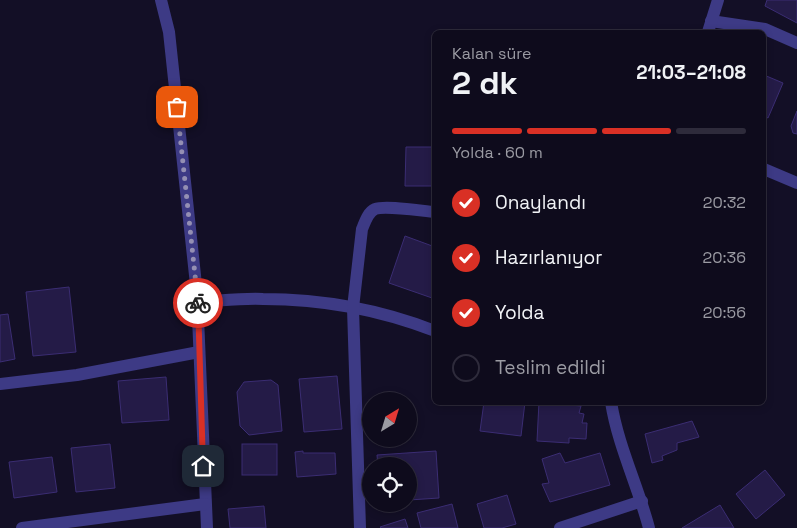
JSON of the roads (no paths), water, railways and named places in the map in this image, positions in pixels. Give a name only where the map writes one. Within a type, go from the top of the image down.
[{"type":"street","points":[[161,0],[169,32],[198,302],[206,528]]},
{"type":"street","points":[[718,0],[709,27],[765,29],[797,43]]},
{"type":"street","points":[[766,171],[797,183]]},
{"type":"street","points":[[360,528],[354,308],[362,229],[374,210],[384,208],[432,212]]},
{"type":"street","points":[[198,302],[262,299],[333,303],[410,321],[432,330]]},
{"type":"street","points":[[0,384],[77,375],[199,352]]},
{"type":"street","points":[[612,405],[615,424],[642,502],[648,528]]},
{"type":"street","points":[[560,528],[642,502]]},
{"type":"street","points":[[22,528],[205,504]]}]
